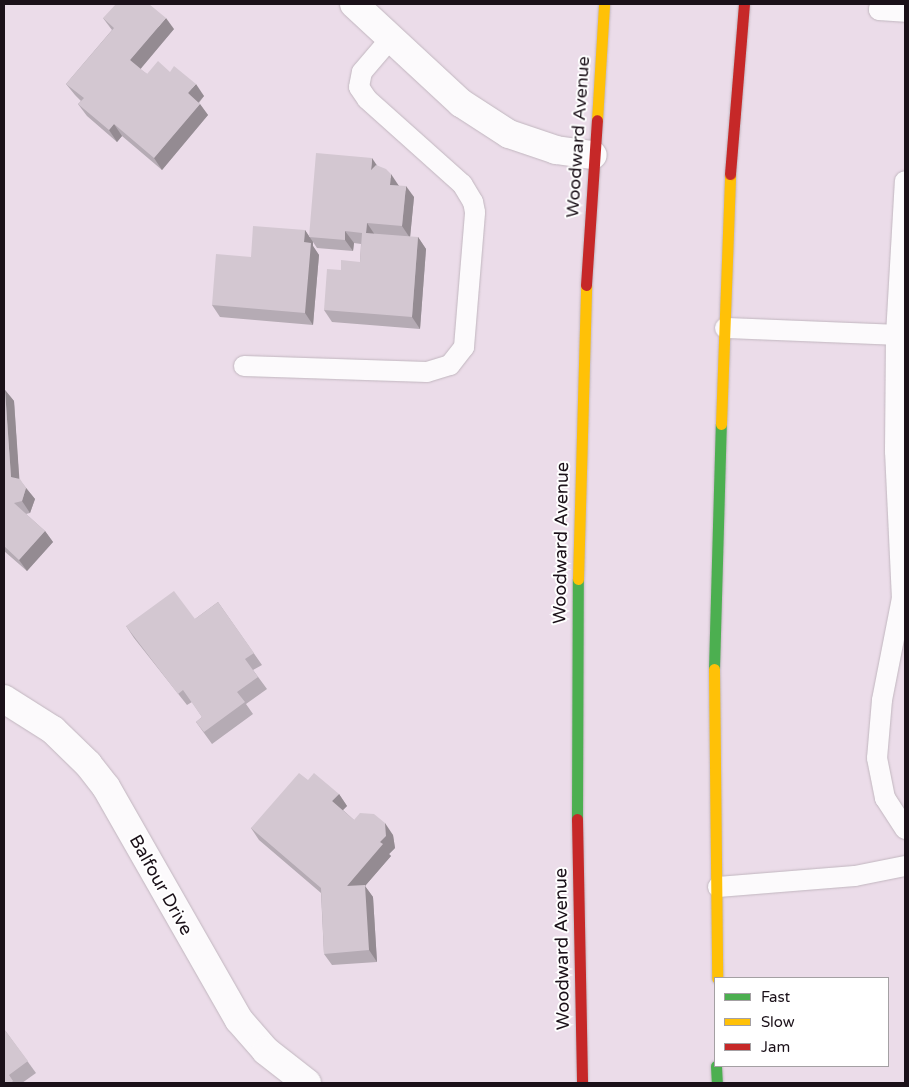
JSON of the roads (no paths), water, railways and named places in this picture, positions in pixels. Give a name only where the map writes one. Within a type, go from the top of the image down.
[{"type":"main road","name":"Woodward Avenue","points":[[582,1083],[576,682],[578,507],[593,155],[604,4]]},
{"type":"main road","points":[[717,977],[718,887],[714,634],[731,131],[744,4]]},
{"type":"main road","points":[[716,1067],[716,1083]]},
{"type":"street","points":[[354,4],[461,104],[509,134],[556,150],[593,155]]},
{"type":"street","name":"Balfour Drive","points":[[4,699],[53,730],[88,764],[110,794],[239,1020],[266,1051],[307,1083]]},
{"type":"lane","points":[[880,4],[879,10],[905,12]]},
{"type":"lane","points":[[244,366],[427,372],[450,364],[464,347],[475,222],[473,202],[462,184],[367,100],[359,87],[362,72],[391,38]]},
{"type":"lane","points":[[905,181],[896,335],[902,598],[882,700],[877,758],[885,798],[905,830]]},
{"type":"lane","points":[[725,328],[896,335]]},
{"type":"lane","points":[[718,887],[856,876],[905,866]]}]
